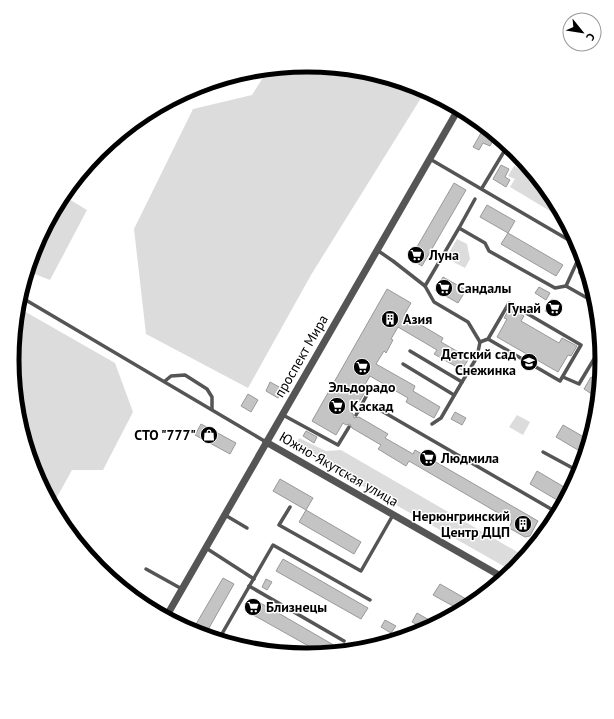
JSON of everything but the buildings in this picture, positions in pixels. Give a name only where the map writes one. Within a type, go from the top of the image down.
[{"type":"street","name":"проспект Мира","points":[[169,612],[456,113]]},
{"type":"street","name":"Южно-Якутская улица","points":[[266,442],[498,575]]},
{"type":"lane","points":[[482,188],[505,150]]},
{"type":"lane","points":[[430,159],[569,240]]},
{"type":"lane","points":[[425,286],[476,199]]},
{"type":"lane","points":[[459,228],[484,243],[489,251],[555,288],[566,286],[588,298]]},
{"type":"lane","points":[[377,250],[425,286],[434,302],[468,322],[480,342],[477,357],[441,418],[432,424]]},
{"type":"lane","points":[[566,286],[578,262]]},
{"type":"lane","points":[[26,299],[266,442]]},
{"type":"lane","points":[[480,342],[488,339],[509,303],[581,345],[560,381],[488,339]]},
{"type":"lane","points":[[410,351],[462,382]]},
{"type":"lane","points":[[563,377],[578,384],[595,359]]},
{"type":"lane","points":[[403,364],[454,394]]},
{"type":"lane","points":[[165,381],[171,376],[185,375],[207,388],[212,397],[212,409]]},
{"type":"lane","points":[[356,415],[368,393]]},
{"type":"lane","points":[[380,410],[552,510]]},
{"type":"lane","points":[[282,414],[338,445],[349,426]]},
{"type":"lane","points":[[543,452],[574,469]]},
{"type":"lane","points":[[290,507],[279,525],[361,571],[393,514]]},
{"type":"lane","points":[[225,515],[248,528]]},
{"type":"lane","points":[[222,635],[273,545],[370,600]]},
{"type":"lane","points":[[206,548],[254,579]]},
{"type":"lane","points":[[146,569],[182,589]]},
{"type":"lane","points":[[249,586],[344,641]]},
{"type":"shaded area","points":[[288,72],[326,72],[382,81],[423,96],[311,275],[248,388],[146,334],[134,229],[193,109],[252,95],[265,75]]},
{"type":"shaded area","points":[[123,138],[120,146],[116,144]]},
{"type":"shaded area","points":[[514,166],[526,172],[546,199],[555,214],[510,187],[515,179],[508,176]]},
{"type":"shaded area","points":[[68,199],[87,210],[50,280],[32,273],[49,232]]},
{"type":"shaded area","points":[[457,239],[467,244],[470,259],[465,268],[446,258]]},
{"type":"shaded area","points":[[23,311],[115,363],[133,412],[103,470],[72,470],[56,499],[41,470],[34,452],[21,397],[19,360],[21,322]]},
{"type":"shaded area","points":[[517,415],[530,422],[523,435],[509,427]]},
{"type":"shaded area","points":[[299,438],[326,451],[341,450],[520,553],[506,568],[294,447]]},
{"type":"place","name":"Луна","points":[[416,255]]},
{"type":"place","name":"Сандалы","points":[[444,288]]},
{"type":"place","name":"Гунай","points":[[554,308]]},
{"type":"place","name":"Азия","points":[[390,319]]},
{"type":"place","name":"Детский сад Снежинка","points":[[529,362]]},
{"type":"place","name":"Эльдорадо","points":[[362,367]]},
{"type":"place","name":"Каскад","points":[[337,406]]},
{"type":"place","name":"СТО \"777\"","points":[[209,435]]},
{"type":"place","name":"Людмила","points":[[428,458]]},
{"type":"place","name":"Нерюнгринский Центр ДЦП","points":[[523,524]]},
{"type":"place","name":"Близнецы","points":[[253,607]]}]
